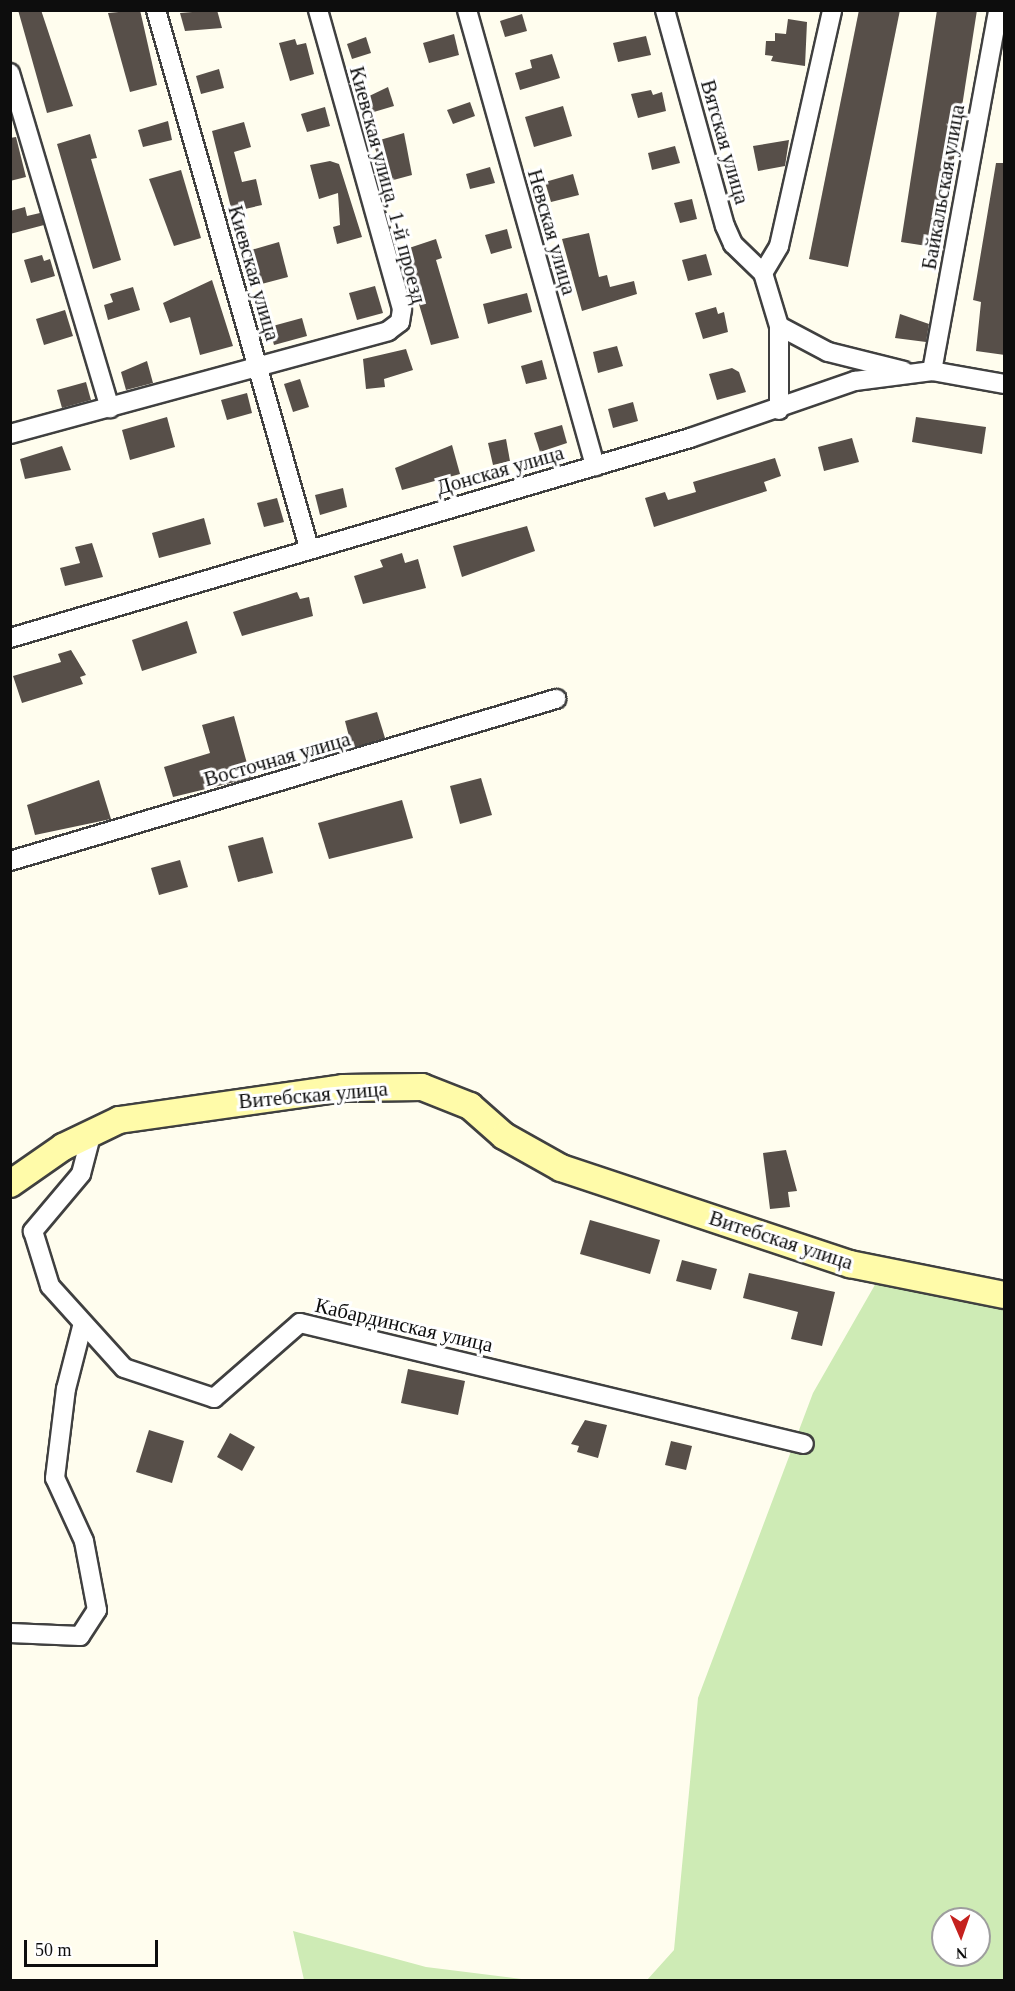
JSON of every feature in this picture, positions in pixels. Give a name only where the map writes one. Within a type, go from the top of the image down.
[{"type":"street","name":"Киевская улица","points":[[156,10],[309,548]]},
{"type":"street","name":"Киевская улица, 1-й проезд","points":[[10,434],[388,331],[400,322],[402,309],[318,10]]},
{"type":"street","name":"Невская улица","points":[[467,10],[595,466]]},
{"type":"street","name":"Вятская улица","points":[[665,10],[725,226],[733,244],[763,273],[780,326],[778,410]]},
{"type":"street","points":[[763,273],[779,246],[832,10]]},
{"type":"street","name":"Байкальская улица","points":[[932,371],[998,10]]},
{"type":"street","points":[[10,73],[110,408]]},
{"type":"street","points":[[780,326],[828,351],[914,374]]},
{"type":"street","name":"Донская улица","points":[[10,638],[309,548],[595,466],[778,410],[855,381],[932,371],[1005,384]]},
{"type":"street","name":"Восточная улица","points":[[10,861],[556,699]]},
{"type":"street","name":"Витебская улица","points":[[11,1183],[92,1132],[119,1119],[255,1098],[343,1088],[422,1087],[470,1106],[504,1136],[561,1168],[882,1271],[1005,1295]]},
{"type":"street","name":"Кабардинская улица","points":[[92,1132],[81,1174],[33,1231],[50,1286],[124,1368],[214,1398],[300,1323],[804,1444]]},
{"type":"street","points":[[10,1634],[80,1636],[97,1610],[84,1541],[55,1478],[66,1389],[83,1323]]},
{"type":"green space","points":[[876,1283],[1004,1308],[1004,1980],[647,1980],[674,1950],[698,1698],[813,1393]]},
{"type":"green space","points":[[293,1931],[426,1967],[529,1980],[304,1980]]},
{"type":"building","points":[[18,10],[41,10],[73,106],[47,113]]},
{"type":"building","points":[[140,10],[157,85],[130,92],[108,13]]},
{"type":"building","points":[[217,10],[222,28],[185,31],[180,13]]},
{"type":"building","points":[[859,10],[900,10],[848,267],[809,259]]},
{"type":"building","points":[[937,10],[977,10],[940,248],[901,242]]},
{"type":"building","points":[[522,14],[527,31],[505,37],[500,21]]},
{"type":"building","points":[[788,19],[807,22],[805,66],[771,61],[773,56],[765,55],[766,41],[775,41],[775,33],[786,34]]},
{"type":"building","points":[[454,34],[459,55],[429,63],[423,43]]},
{"type":"building","points":[[646,36],[651,55],[618,62],[613,43]]},
{"type":"building","points":[[366,37],[371,53],[352,59],[347,44]]},
{"type":"building","points":[[295,39],[297,45],[306,43],[314,74],[290,81],[279,43]]},
{"type":"building","points":[[552,54],[560,78],[520,90],[515,73],[532,68],[530,60]]},
{"type":"building","points":[[219,69],[224,88],[201,94],[196,76]]},
{"type":"building","points":[[388,87],[394,106],[367,114],[363,99]]},
{"type":"building","points":[[651,90],[653,95],[662,92],[666,111],[638,118],[631,94]]},
{"type":"building","points":[[470,102],[475,116],[453,124],[447,110]]},
{"type":"building","points":[[563,106],[572,136],[534,147],[525,117]]},
{"type":"building","points":[[325,107],[330,126],[307,132],[301,114]]},
{"type":"building","points":[[168,121],[172,140],[143,147],[138,130]]},
{"type":"building","points":[[244,122],[251,147],[234,152],[242,182],[256,179],[262,205],[232,212],[212,131]]},
{"type":"building","points":[[404,133],[412,175],[386,182],[373,142]]},
{"type":"building","points":[[90,134],[97,158],[91,159],[121,260],[93,269],[57,144]]},
{"type":"building","points":[[16,137],[26,177],[10,181],[10,138]]},
{"type":"building","points":[[789,140],[785,166],[758,171],[753,146]]},
{"type":"building","points":[[675,146],[680,163],[652,170],[648,153]]},
{"type":"building","points":[[330,161],[339,164],[362,237],[337,244],[333,227],[340,225],[338,193],[319,199],[310,165]]},
{"type":"building","points":[[996,163],[1005,163],[1005,355],[976,351],[981,302],[973,300]]},
{"type":"building","points":[[490,167],[495,183],[470,189],[466,174]]},
{"type":"building","points":[[181,170],[201,238],[174,246],[149,179]]},
{"type":"building","points":[[573,174],[579,195],[551,202],[545,182]]},
{"type":"building","points":[[692,199],[697,219],[680,223],[674,203]]},
{"type":"building","points":[[25,207],[27,216],[40,213],[44,225],[10,234],[10,211]]},
{"type":"building","points":[[507,229],[512,248],[491,254],[485,235]]},
{"type":"building","points":[[589,233],[599,277],[607,275],[610,287],[634,281],[637,294],[582,311],[562,239]]},
{"type":"building","points":[[436,239],[442,258],[436,260],[459,338],[431,345],[403,250]]},
{"type":"building","points":[[279,242],[288,277],[254,286],[244,252]]},
{"type":"building","points":[[706,254],[712,275],[688,281],[682,260]]},
{"type":"building","points":[[42,255],[44,261],[50,259],[55,276],[31,283],[24,260]]},
{"type":"building","points":[[212,280],[233,346],[200,355],[190,317],[170,323],[163,303]]},
{"type":"building","points":[[375,286],[383,313],[357,320],[349,293]]},
{"type":"building","points":[[133,287],[140,310],[108,320],[104,305],[113,302],[110,294]]},
{"type":"building","points":[[527,293],[532,312],[488,324],[483,304]]},
{"type":"building","points":[[716,307],[718,314],[724,312],[728,332],[703,339],[695,313]]},
{"type":"building","points":[[65,310],[73,336],[44,345],[36,319]]},
{"type":"building","points":[[900,314],[929,324],[926,342],[895,338]]},
{"type":"building","points":[[302,318],[307,336],[274,345],[269,327]]},
{"type":"building","points":[[617,346],[623,366],[598,373],[593,352]]},
{"type":"building","points":[[406,349],[413,370],[384,379],[385,387],[366,389],[363,359]]},
{"type":"building","points":[[542,360],[547,379],[526,384],[521,366]]},
{"type":"building","points":[[147,361],[153,383],[126,390],[121,372]]},
{"type":"building","points":[[732,368],[739,372],[746,392],[717,400],[709,374]]},
{"type":"building","points":[[300,379],[309,407],[293,412],[284,384]]},
{"type":"building","points":[[86,382],[91,400],[62,408],[57,390]]},
{"type":"building","points":[[247,393],[252,413],[227,420],[221,400]]},
{"type":"building","points":[[633,402],[638,421],[613,428],[608,409]]},
{"type":"building","points":[[167,417],[175,447],[130,460],[122,430]]},
{"type":"building","points":[[916,417],[986,427],[982,454],[912,442]]},
{"type":"building","points":[[562,425],[567,443],[540,452],[534,433]]},
{"type":"building","points":[[852,438],[859,462],[824,471],[818,447]]},
{"type":"building","points":[[506,439],[510,461],[493,465],[488,443]]},
{"type":"building","points":[[452,445],[460,474],[402,490],[395,468]]},
{"type":"building","points":[[62,446],[71,470],[25,479],[20,459]]},
{"type":"building","points":[[775,458],[781,476],[764,482],[767,491],[654,527],[645,498],[665,492],[668,500],[696,492],[693,482]]},
{"type":"building","points":[[343,488],[347,507],[320,515],[315,495]]},
{"type":"building","points":[[277,498],[284,522],[264,527],[257,503]]},
{"type":"building","points":[[204,518],[211,544],[159,558],[152,533]]},
{"type":"building","points":[[527,526],[535,551],[462,577],[453,546]]},
{"type":"building","points":[[92,543],[103,577],[65,586],[60,568],[80,563],[75,547]]},
{"type":"building","points":[[402,553],[405,563],[418,559],[426,588],[363,604],[354,576],[383,567],[380,560]]},
{"type":"building","points":[[297,592],[300,599],[309,597],[313,616],[242,636],[233,612]]},
{"type":"building","points":[[187,621],[197,653],[142,671],[132,640]]},
{"type":"building","points":[[71,650],[86,675],[80,677],[83,684],[22,703],[13,676],[61,662],[58,654]]},
{"type":"building","points":[[377,712],[385,738],[352,748],[345,721]]},
{"type":"building","points":[[234,716],[251,778],[173,797],[164,767],[210,753],[202,725]]},
{"type":"building","points":[[481,778],[492,815],[460,824],[450,786]]},
{"type":"building","points":[[99,780],[111,819],[35,835],[27,805]]},
{"type":"building","points":[[402,800],[413,838],[329,859],[318,823]]},
{"type":"building","points":[[263,837],[273,873],[238,882],[228,846]]},
{"type":"building","points":[[180,860],[188,887],[159,895],[151,868]]},
{"type":"building","points":[[786,1150],[797,1191],[788,1192],[790,1207],[770,1209],[763,1153]]},
{"type":"building","points":[[590,1220],[660,1240],[650,1274],[580,1254]]},
{"type":"building","points":[[682,1260],[717,1269],[711,1290],[676,1281]]},
{"type":"building","points":[[749,1273],[835,1292],[822,1346],[791,1339],[798,1312],[743,1298]]},
{"type":"building","points":[[408,1369],[465,1381],[458,1415],[401,1403]]},
{"type":"building","points":[[585,1420],[607,1425],[598,1458],[577,1452],[579,1446],[571,1444]]},
{"type":"building","points":[[149,1430],[184,1441],[172,1483],[136,1472]]},
{"type":"building","points":[[230,1433],[255,1447],[242,1471],[217,1457]]},
{"type":"building","points":[[671,1441],[692,1446],[686,1470],[665,1465]]}]
